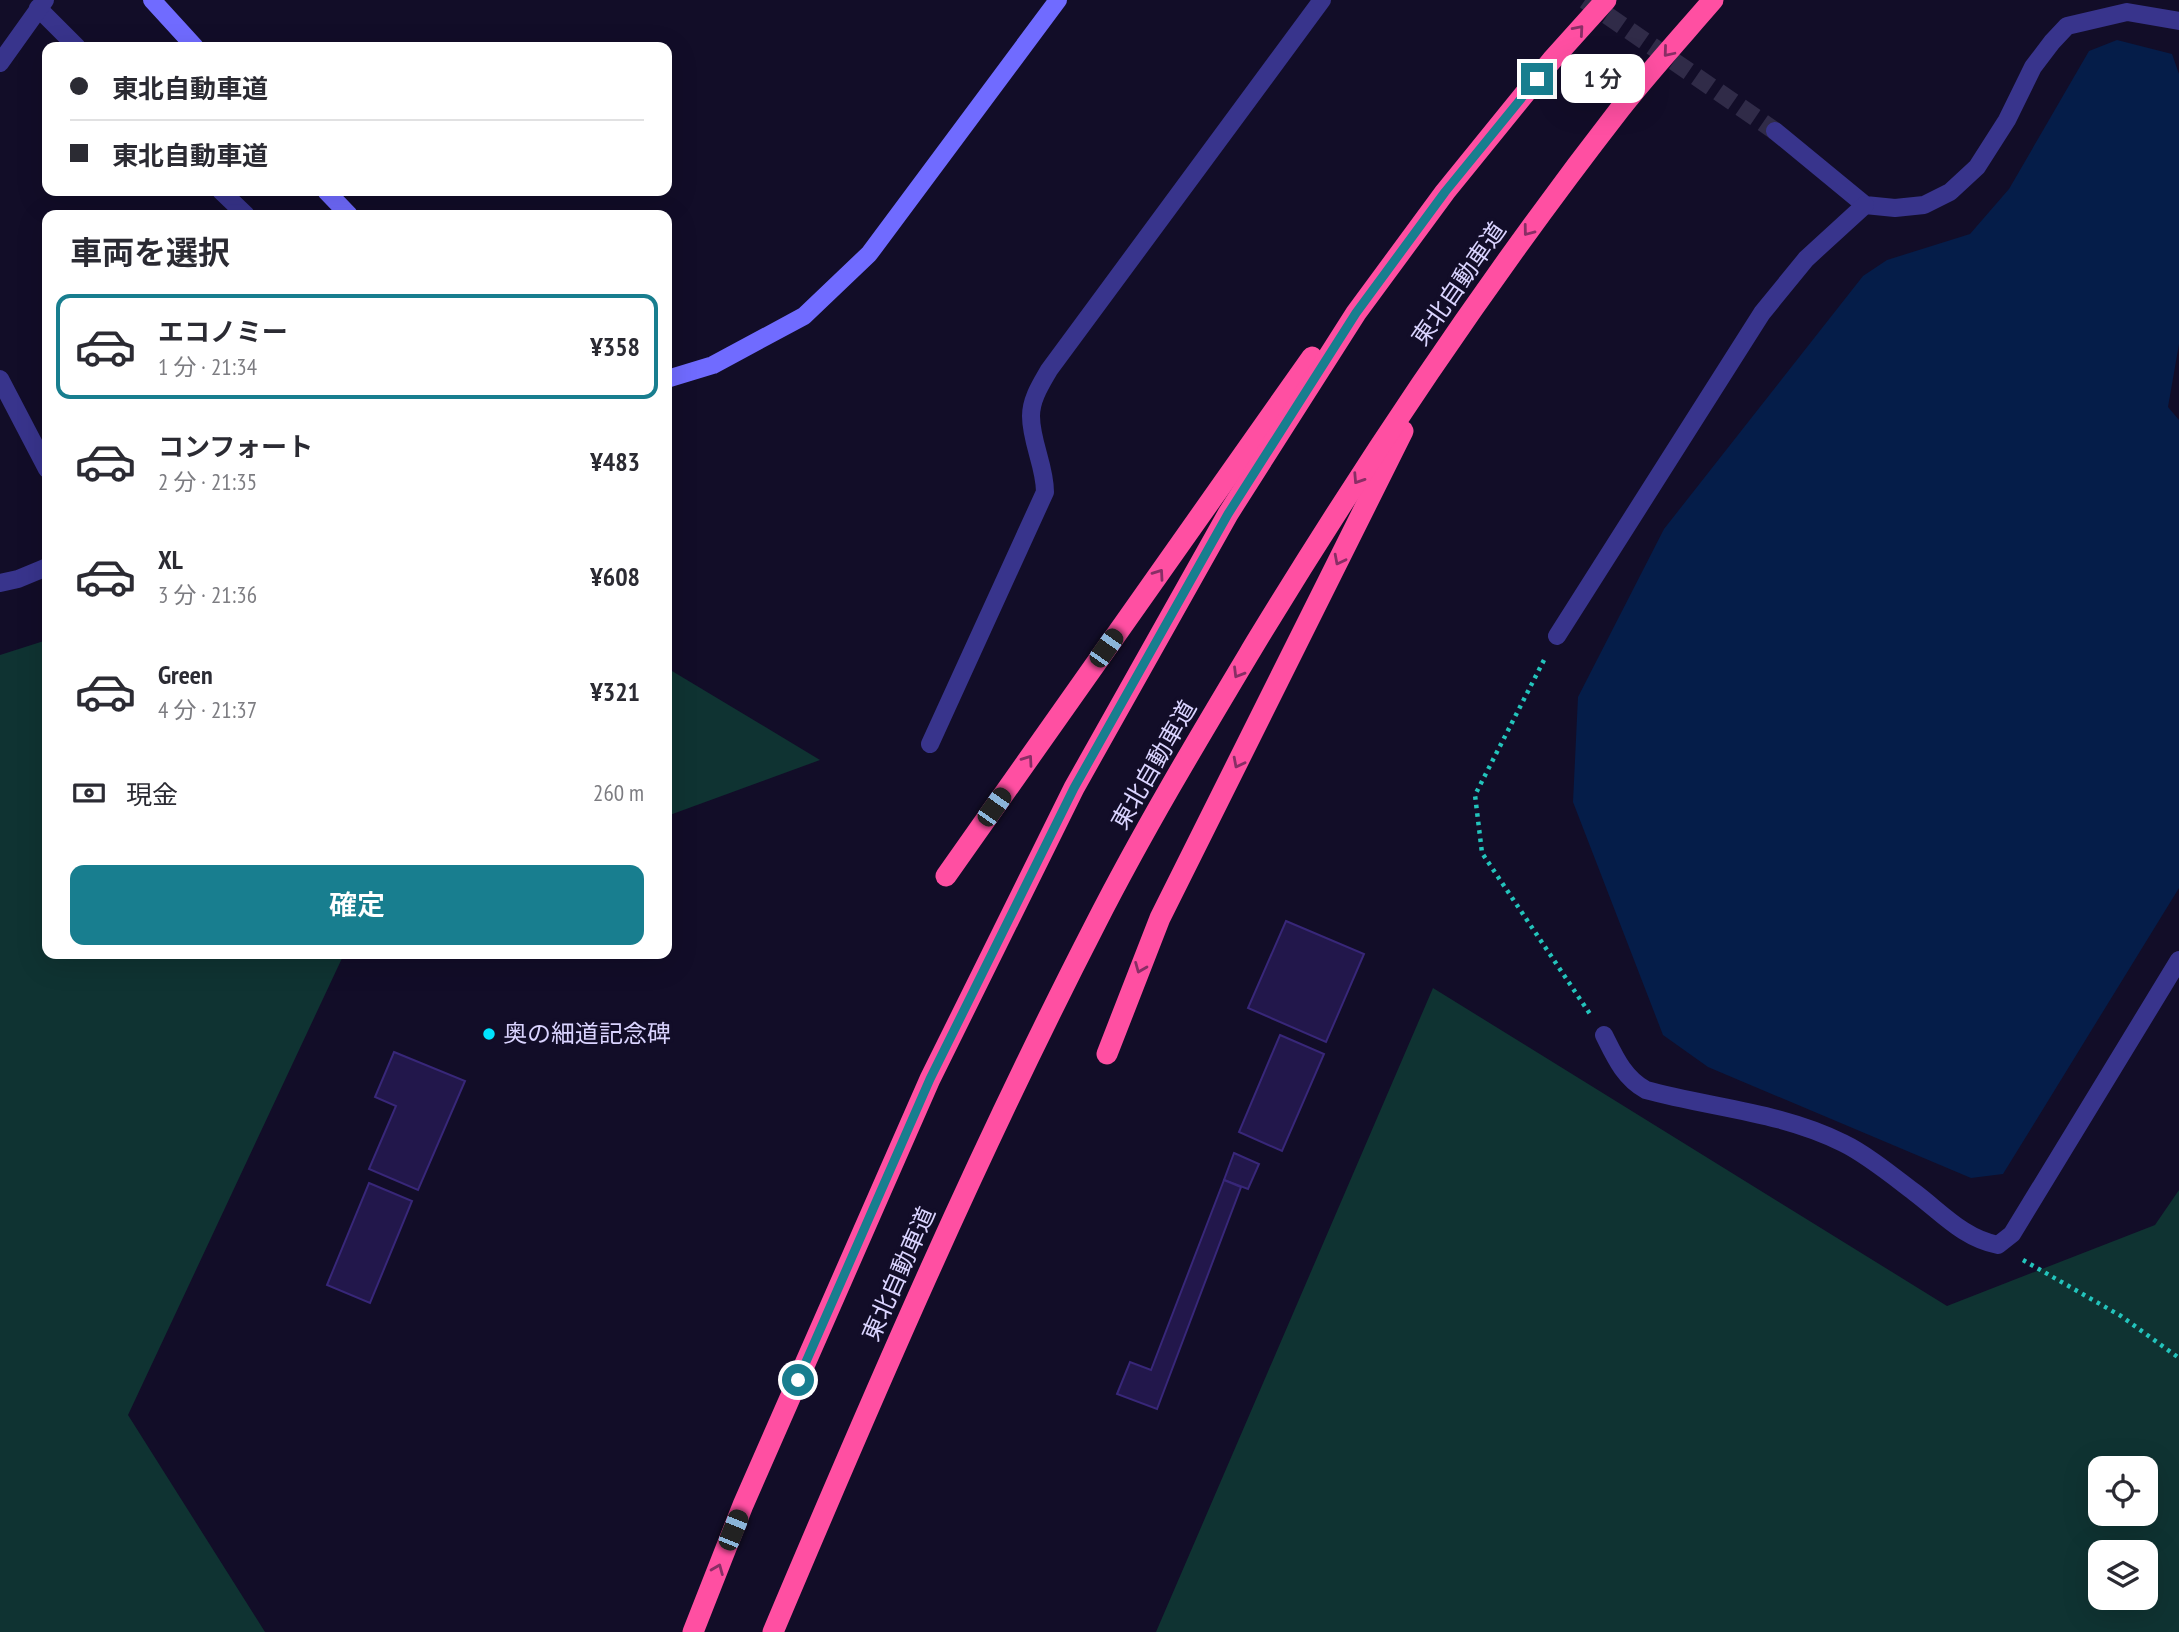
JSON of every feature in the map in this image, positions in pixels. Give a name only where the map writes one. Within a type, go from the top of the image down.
[{"type":"highway","name":"東北自動車道","points":[[693,1632],[743,1505],[930,1079],[1074,788],[1228,514],[1356,313],[1445,192],[1552,60],[1606,0]]},
{"type":"highway","name":"東北自動車道","points":[[773,1632],[944,1235],[1097,920],[1210,719],[1314,547],[1447,345],[1523,237],[1624,104],[1713,0]]},
{"type":"highway","points":[[946,876],[1347,307],[1445,192]]},
{"type":"highway","points":[[1107,1054],[1160,918],[1447,345]]},
{"type":"street","points":[[152,0],[190,42]]},
{"type":"street","points":[[672,378],[713,366],[804,316],[869,254],[1058,0]]},
{"type":"street","points":[[930,744],[1045,492],[1045,475],[1030,415],[1037,391],[1049,370],[1322,0]]},
{"type":"street","points":[[0,63],[41,4],[73,42]]},
{"type":"street","points":[[1775,131],[1865,205],[1895,208],[1924,205],[1950,192],[1976,167],[2007,120],[2033,67],[2067,26],[2127,12],[2179,21]]},
{"type":"street","points":[[226,196],[241,210]]},
{"type":"street","points":[[331,196],[344,210]]},
{"type":"street","points":[[1557,636],[1762,313],[1806,259],[1865,205]]},
{"type":"street","points":[[0,379],[42,459]]},
{"type":"street","points":[[0,583],[19,579],[42,568]]},
{"type":"street","points":[[1604,1035],[1618,1065],[1636,1084],[1646,1090],[1795,1124],[1845,1144],[1914,1192],[1957,1228],[1981,1242],[1998,1245],[2012,1234],[2179,960]]},
{"type":"path","points":[[1557,636],[1475,794],[1482,853],[1604,1035]]},
{"type":"path","points":[[1998,1245],[2121,1316],[2179,1358]]},
{"type":"green space","points":[[42,642],[42,959],[342,959],[128,1415],[265,1632],[0,1632],[0,655]]},
{"type":"green space","points":[[672,671],[820,760],[672,814]]},
{"type":"green space","points":[[1433,988],[1947,1306],[2155,1225],[2179,1190],[2179,1632],[1156,1632]]},
{"type":"water","points":[[2117,40],[2172,54],[2179,74],[2179,344],[2168,407],[2179,420],[2179,888],[2003,1174],[1971,1178],[1708,1067],[1663,1035],[1573,802],[1578,697],[1664,529],[1863,276],[1887,260],[1970,234],[2009,189],[2089,51]]},
{"type":"building","points":[[1286,921],[1364,954],[1326,1042],[1248,1008]]},
{"type":"building","points":[[1280,1035],[1324,1054],[1282,1151],[1239,1132]]},
{"type":"building","points":[[394,1052],[465,1081],[418,1190],[369,1169],[396,1106],[375,1097]]},
{"type":"building","points":[[1234,1153],[1259,1164],[1248,1189],[1224,1180]]},
{"type":"building","points":[[1224,1180],[1241,1187],[1157,1409],[1117,1394],[1130,1362],[1151,1370]]},
{"type":"building","points":[[369,1183],[412,1201],[370,1303],[327,1285]]},
{"type":"tunnel","points":[[1585,0],[1775,131]]},
{"type":"place","name":"奥の細道記念碑","points":[[489,1034]]},
{"type":"route","points":[[798,1380],[930,1079],[1074,788],[1228,514],[1356,313],[1445,192],[1537,79]]}]
